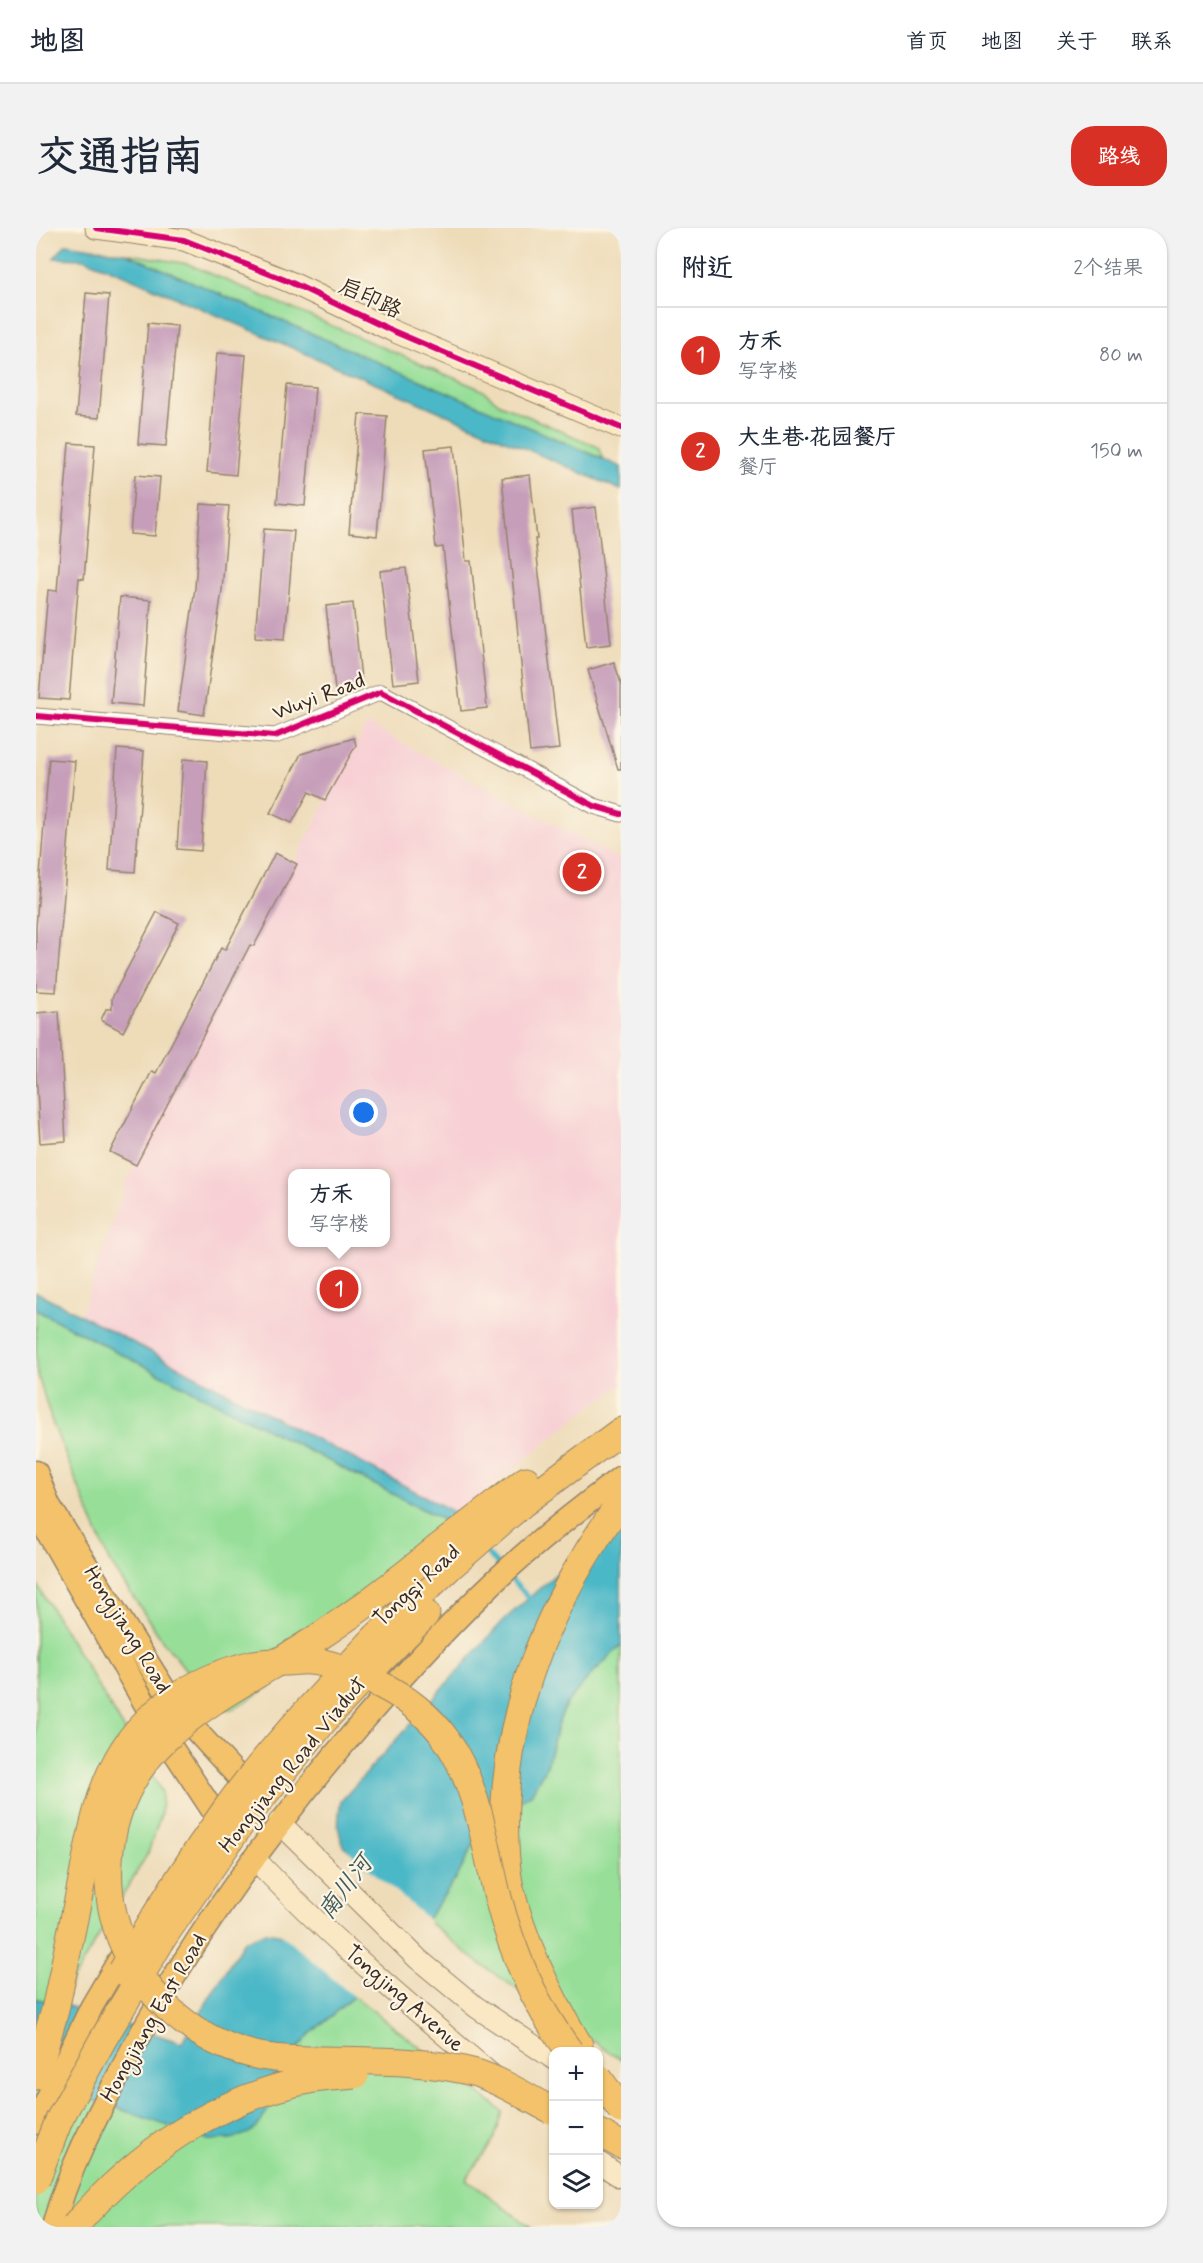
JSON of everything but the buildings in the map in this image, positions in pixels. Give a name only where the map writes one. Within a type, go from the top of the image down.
[{"type":"highway","points":[[549,2114],[490,2078],[455,2068],[383,2061],[273,2058],[251,2054],[209,2038],[173,2013],[134,1968],[123,1944],[111,1905],[108,1872],[111,1838],[119,1805],[135,1776],[159,1744],[189,1718],[350,1616],[506,1493],[558,1457],[621,1422]]},
{"type":"highway","name":"Hongjiang Road Viaduct","points":[[36,2141],[85,2037],[147,1927],[230,1804],[310,1707],[377,1636],[452,1565],[522,1504],[621,1431]]},
{"type":"highway","name":"Hongjiang Road Viaduct","points":[[36,2180],[59,2120],[102,2041],[164,1936],[243,1821],[328,1716],[422,1618],[467,1576],[561,1496],[621,1454]]},
{"type":"highway","points":[[579,2047],[539,1975],[522,1931],[510,1886],[504,1833],[506,1779],[520,1701],[544,1635],[596,1537],[609,1499]]},
{"type":"highway","points":[[44,2082],[55,2010],[96,1813],[108,1779],[123,1750],[155,1713],[178,1695],[214,1676],[255,1664],[309,1661],[338,1667],[395,1693],[423,1713],[445,1737],[465,1773],[477,1804],[497,1894],[515,1949],[543,2010],[567,2047]]},
{"type":"highway","points":[[74,2227],[90,2208],[144,2158],[193,2124],[273,2089],[361,2074],[400,2074],[445,2079],[510,2096],[549,2114]]},
{"type":"highway","points":[[603,2084],[621,2110]]},
{"type":"highway","points":[[603,2092],[621,2110]]},
{"type":"highway","points":[[603,2135],[621,2145]]},
{"type":"main road","name":"启印路","points":[[96,228],[184,240],[290,282],[393,331],[621,428]]},
{"type":"main road","name":"Tongqi Road","points":[[238,1776],[371,1627],[441,1560],[542,1479],[621,1422]]},
{"type":"main road","name":"Hongjiang Road","points":[[36,1472],[49,1505],[166,1693],[186,1720],[238,1776]]},
{"type":"main road","points":[[279,1822],[330,1760],[435,1641],[496,1580],[561,1522],[609,1499],[621,1478]]},
{"type":"main road","name":"Hongjiang Road","points":[[36,1511],[160,1730],[213,1811]]},
{"type":"main road","points":[[36,2123],[44,2082],[171,1875],[238,1776]]},
{"type":"main road","name":"Tongjing Avenue","points":[[238,1776],[325,1869],[418,1959],[476,2007],[549,2056]]},
{"type":"main road","name":"Tongjing Avenue","points":[[213,1811],[296,1902],[390,1987],[549,2113]]},
{"type":"main road","name":"Hongjiang East Road","points":[[53,2227],[61,2198],[102,2106],[144,2028],[175,1976],[279,1822]]},
{"type":"main road","points":[[603,2090],[621,2102]]},
{"type":"main road","points":[[603,2165],[621,2177]]},
{"type":"street","name":"Wuyi Road","points":[[36,716],[275,736],[381,692],[594,806],[621,814]]},
{"type":"shaded area","points":[[367,724],[621,860],[621,1385],[578,1416],[458,1514],[81,1315],[127,1180]]},
{"type":"green space","points":[[125,253],[188,264],[482,390],[500,404],[598,447],[603,459]]},
{"type":"green space","points":[[36,1310],[449,1523],[338,1612],[270,1687],[233,1709],[224,1710],[214,1705],[162,1640],[109,1561],[52,1422],[36,1369]]},
{"type":"green space","points":[[36,1583],[162,1792],[161,1814],[148,1853],[59,2003],[36,1999]]},
{"type":"green space","points":[[621,1645],[621,2060],[479,1963],[426,1920],[457,1877],[479,1834],[498,1813],[531,1794],[547,1765],[557,1726],[566,1704]]},
{"type":"green space","points":[[354,1996],[503,2112],[494,2140],[466,2179],[531,2227],[36,2227],[36,2080],[209,2140],[310,2034]]},
{"type":"water","points":[[66,244],[125,253],[621,467],[621,490],[117,272],[84,259],[54,258]]},
{"type":"water","points":[[36,1292],[458,1514],[449,1523],[36,1310]]},
{"type":"water","name":"南川河","points":[[621,1526],[621,1645],[566,1704],[557,1726],[547,1765],[531,1794],[498,1813],[479,1834],[457,1877],[426,1920],[354,1996],[310,2034],[299,2047],[261,2122],[249,2133],[231,2139],[209,2140],[36,2080],[36,1999],[59,2003],[182,2043],[244,1941],[266,1932],[283,1935],[351,1855],[340,1836],[341,1801],[504,1620],[592,1542]]},
{"type":"pier","points":[[344,1847],[430,1921],[355,1998],[278,1931],[282,1932],[347,1855],[342,1849]]},
{"type":"waterway","points":[[483,1549],[500,1567]]},
{"type":"waterway","points":[[509,1577],[532,1601]]},
{"type":"cycle path","points":[[96,228],[184,240],[290,282],[393,331],[621,428]]},
{"type":"cycle path","points":[[36,716],[275,736],[381,692],[594,806],[621,814]]},
{"type":"place","name":"大生巷·花园餐厅","points":[[582,872]]},
{"type":"place","name":"方禾","points":[[339,1289]]}]
